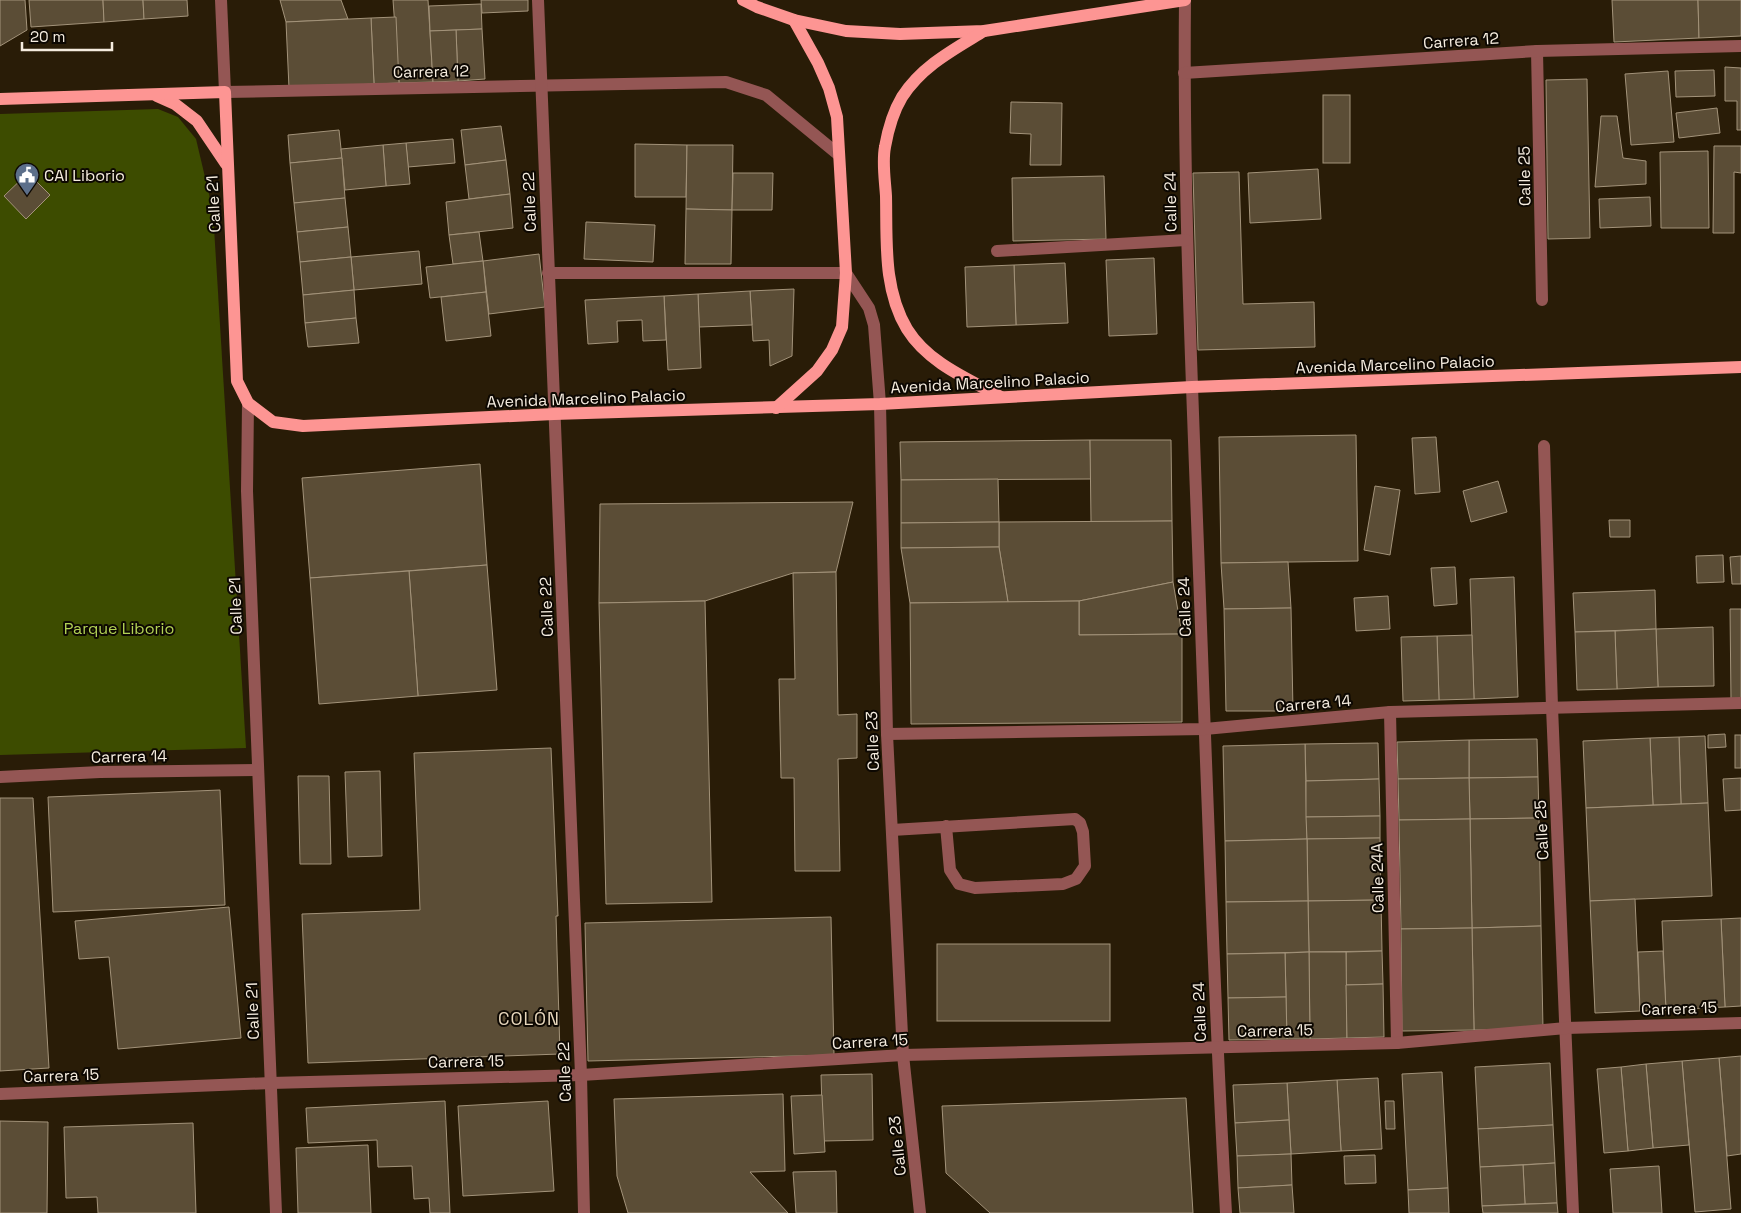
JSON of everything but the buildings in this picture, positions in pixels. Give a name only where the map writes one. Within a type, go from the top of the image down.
[{"type":"main road","points":[[743,0],[794,20],[846,31],[900,34],[984,31],[1185,0]]},
{"type":"main road","points":[[776,408],[817,371],[832,350],[842,327],[846,273],[837,117],[829,88],[794,20]]},
{"type":"main road","points":[[984,31],[942,56],[919,75],[902,98],[890,124],[884,149],[888,263],[892,295],[908,329],[919,343],[947,368],[1001,397]]},
{"type":"main road","name":"Carrera 12","points":[[0,99],[225,92]]},
{"type":"main road","name":"Calle 21","points":[[225,92],[237,381],[248,404]]},
{"type":"main road","points":[[150,93],[175,104],[197,121],[228,166]]},
{"type":"main road","name":"Avenida Marcelino Palacio","points":[[248,404],[273,422],[303,426],[554,414],[880,404],[1192,387],[1741,367]]},
{"type":"street","name":"Calle 21","points":[[221,0],[225,92]]},
{"type":"street","name":"Calle 22","points":[[538,0],[581,1074],[584,1213]]},
{"type":"street","name":"Calle 24","points":[[1185,0],[1186,240],[1217,1048],[1226,1213]]},
{"type":"street","name":"Carrera 12","points":[[1184,73],[1537,51],[1741,46]]},
{"type":"street","name":"Calle 25","points":[[1537,51],[1542,300]]},
{"type":"street","name":"Carrera 12","points":[[225,92],[726,82],[766,95],[839,155]]},
{"type":"street","points":[[997,251],[1186,240]]},
{"type":"street","points":[[548,273],[846,273]]},
{"type":"street","name":"Calle 23","points":[[846,273],[869,308],[874,325],[880,404],[888,734],[903,1054],[920,1213]]},
{"type":"street","name":"Calle 21","points":[[248,404],[247,491],[276,1213]]},
{"type":"street","name":"Calle 25","points":[[1544,446],[1552,707],[1573,1213]]},
{"type":"street","name":"Carrera 14","points":[[888,734],[1205,730],[1390,712],[1741,703]]},
{"type":"street","name":"Calle 24A","points":[[1390,712],[1397,1043]]},
{"type":"street","name":"Carrera 14","points":[[0,777],[100,772],[258,770]]},
{"type":"street","points":[[892,830],[946,826],[1075,819],[1080,824],[1083,832],[1084,866],[1076,879],[1063,884],[975,888],[959,884],[950,870],[946,826]]},
{"type":"street","name":"Carrera 15","points":[[0,1094],[271,1082],[581,1074],[903,1054],[1397,1043],[1566,1028],[1741,1023]]},
{"type":"green space","name":"Parque Liborio","points":[[158,109],[178,117],[196,139],[213,211],[246,748],[0,755],[0,114]]},
{"type":"place","name":"CAI Liborio","points":[[27,196]]},
{"type":"district","name":"COLÓN","points":[[529,1019]]}]
